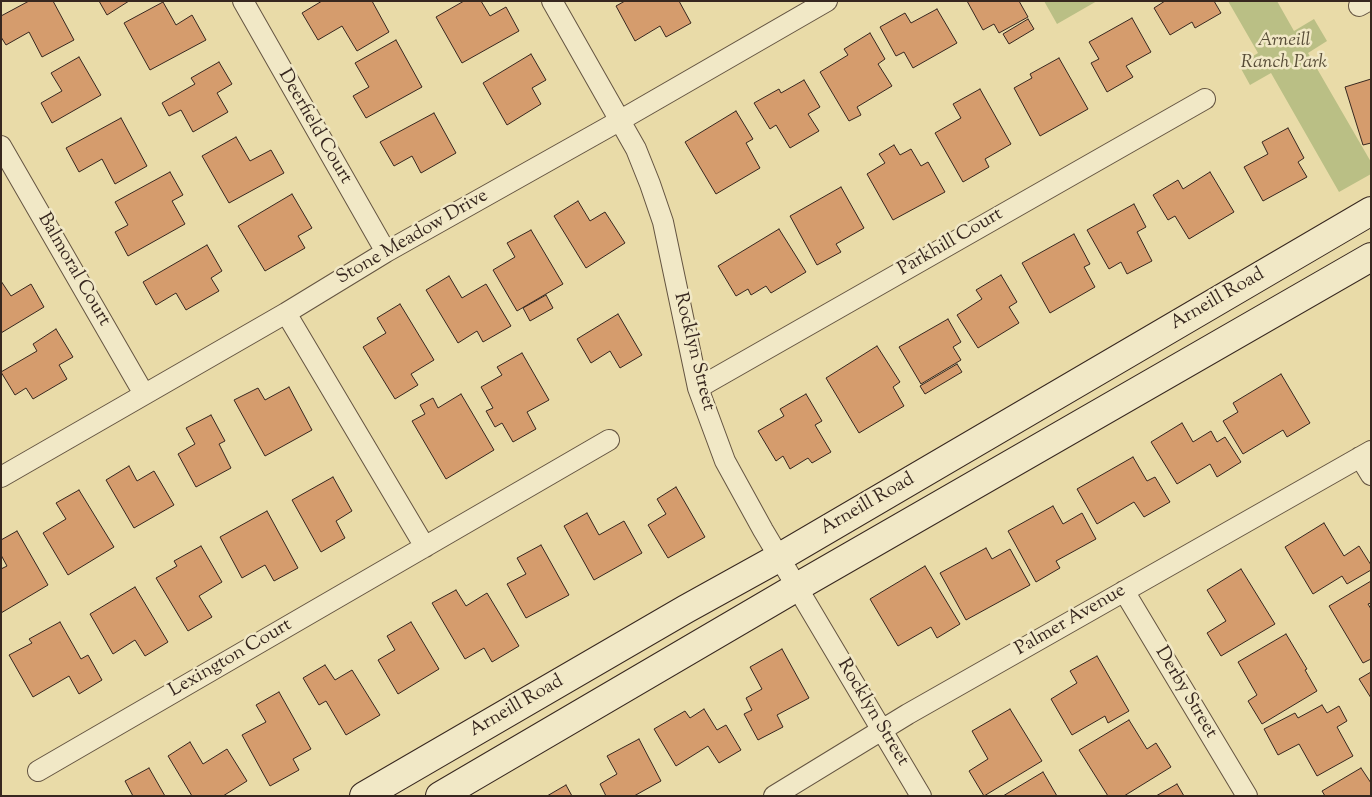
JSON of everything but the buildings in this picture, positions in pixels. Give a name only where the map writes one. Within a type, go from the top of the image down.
[{"type":"main road","name":"Arneill Road","points":[[364,796],[686,609],[780,557],[1371,211]]},
{"type":"main road","name":"Arneill Road","points":[[440,796],[798,587],[1371,257]]},
{"type":"street","name":"Deerfield Court","points":[[242,1],[386,252]]},
{"type":"street","name":"Rocklyn Street","points":[[552,1],[636,149],[650,184],[663,222],[698,388],[725,461],[763,530],[922,796]]},
{"type":"street","name":"Stone Meadow Drive","points":[[1,477],[286,313],[386,252],[619,121],[826,1]]},
{"type":"street","name":"Parkhill Court","points":[[698,388],[1205,99]]},
{"type":"street","name":"Balmoral Court","points":[[1,146],[144,394]]},
{"type":"street","points":[[286,313],[425,547]]},
{"type":"street","name":"Lexington Court","points":[[38,771],[609,440]]},
{"type":"street","points":[[1365,454],[1371,475]]},
{"type":"street","name":"Palmer Avenue","points":[[774,796],[917,709],[1365,454]]},
{"type":"street","name":"Derby Street","points":[[1124,591],[1247,796]]},
{"type":"green space","points":[[1044,1],[1097,1],[1057,24]]},
{"type":"green space","name":"Arneill Ranch Park","points":[[1228,1],[1277,1],[1294,31],[1314,19],[1327,41],[1308,53],[1371,162],[1371,174],[1339,192],[1271,73],[1250,85],[1239,65],[1258,53]]}]
